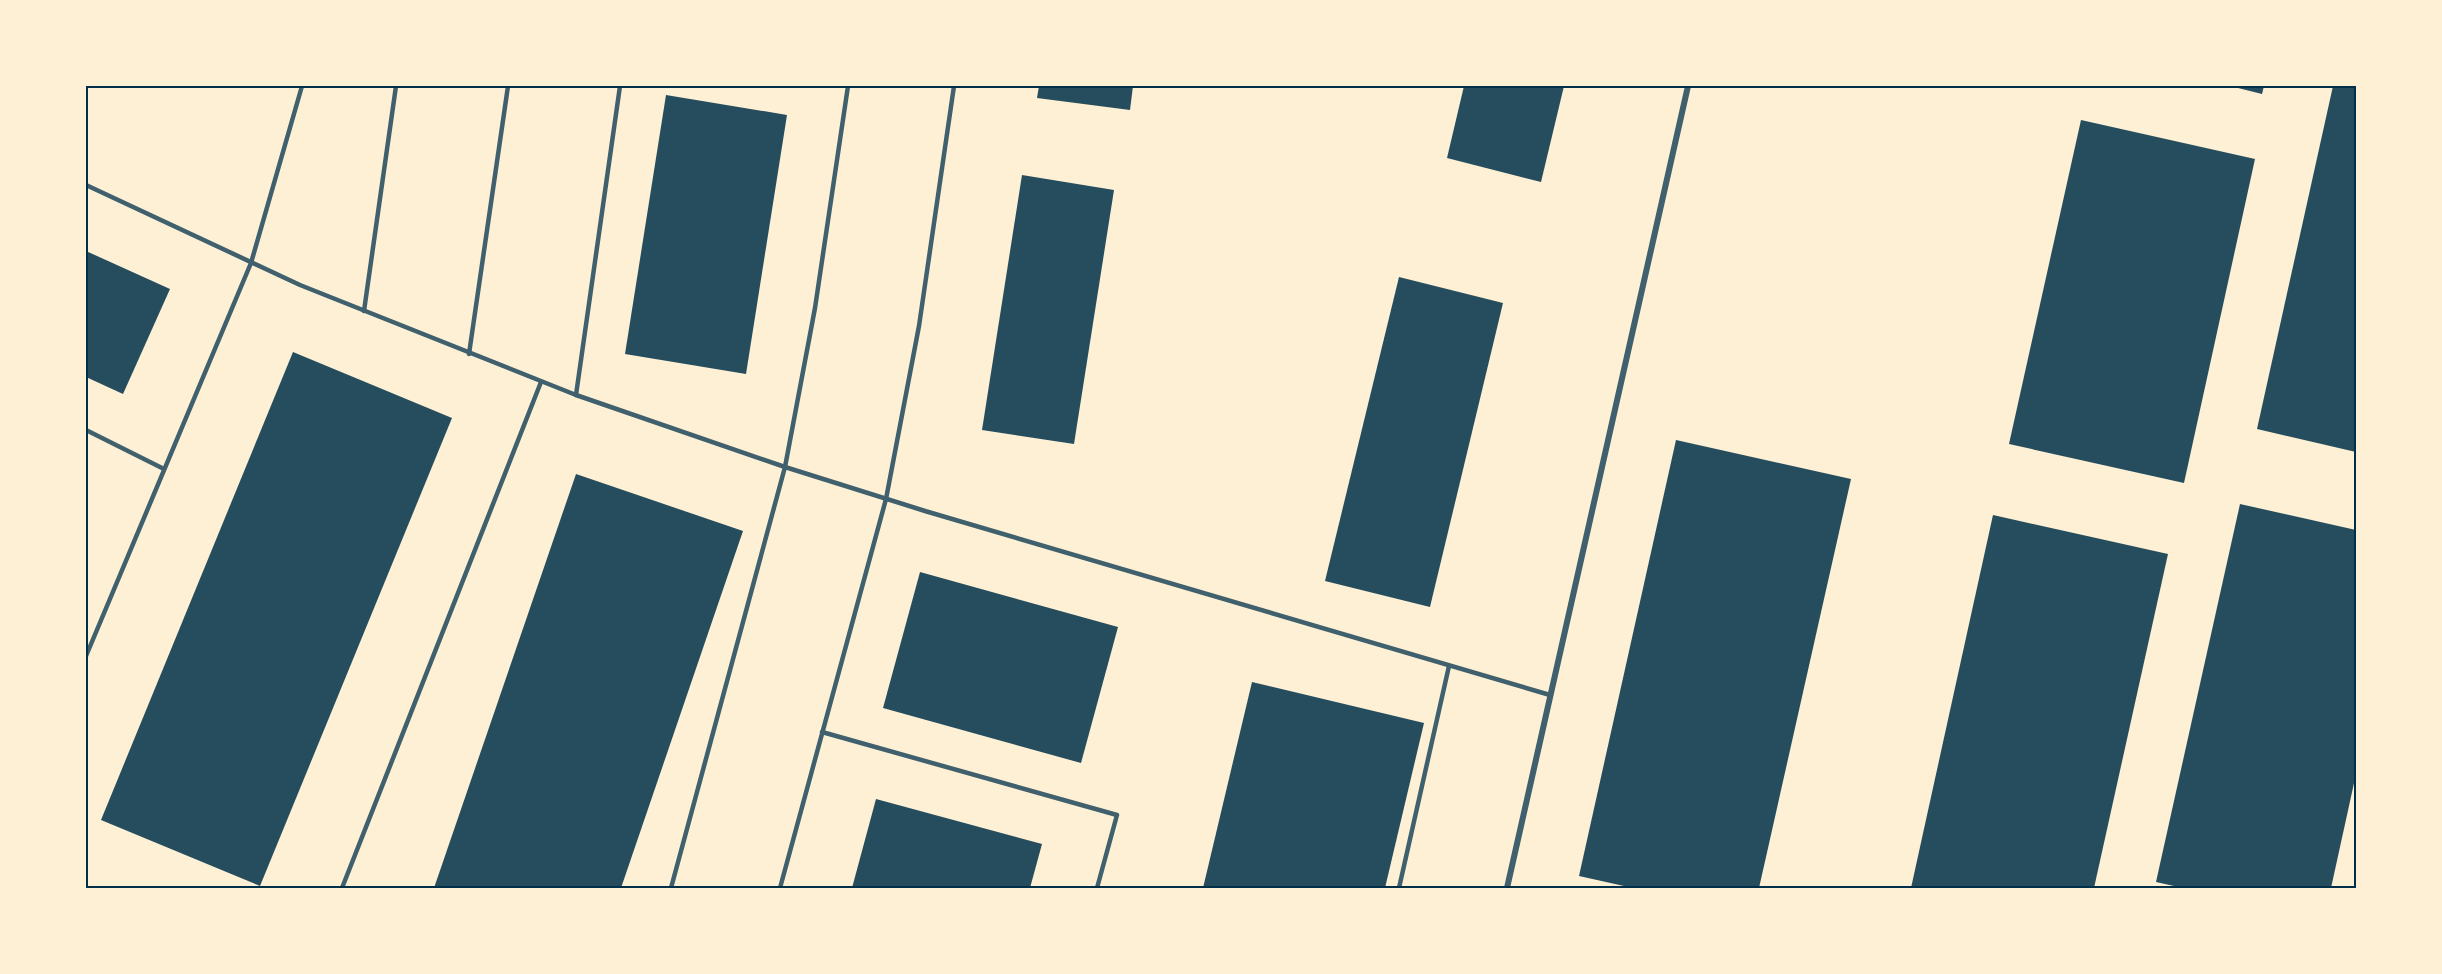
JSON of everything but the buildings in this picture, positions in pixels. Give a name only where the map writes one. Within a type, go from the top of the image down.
[{"type":"street","points":[[1507,888],[1688,86]]},
{"type":"lane","points":[[86,656],[251,263],[302,86]]},
{"type":"lane","points":[[364,311],[396,86]]},
{"type":"lane","points":[[470,354],[508,86]]},
{"type":"lane","points":[[576,395],[620,86]]},
{"type":"lane","points":[[671,888],[785,468],[815,308],[848,86]]},
{"type":"lane","points":[[780,888],[886,499],[919,326],[954,86]]},
{"type":"lane","points":[[86,185],[251,263],[470,354],[576,395],[785,468],[1550,695]]},
{"type":"lane","points":[[342,888],[541,382]]},
{"type":"lane","points":[[86,430],[164,469]]},
{"type":"lane","points":[[1399,888],[1449,666]]},
{"type":"lane","points":[[822,732],[1117,815],[1097,888]]}]
